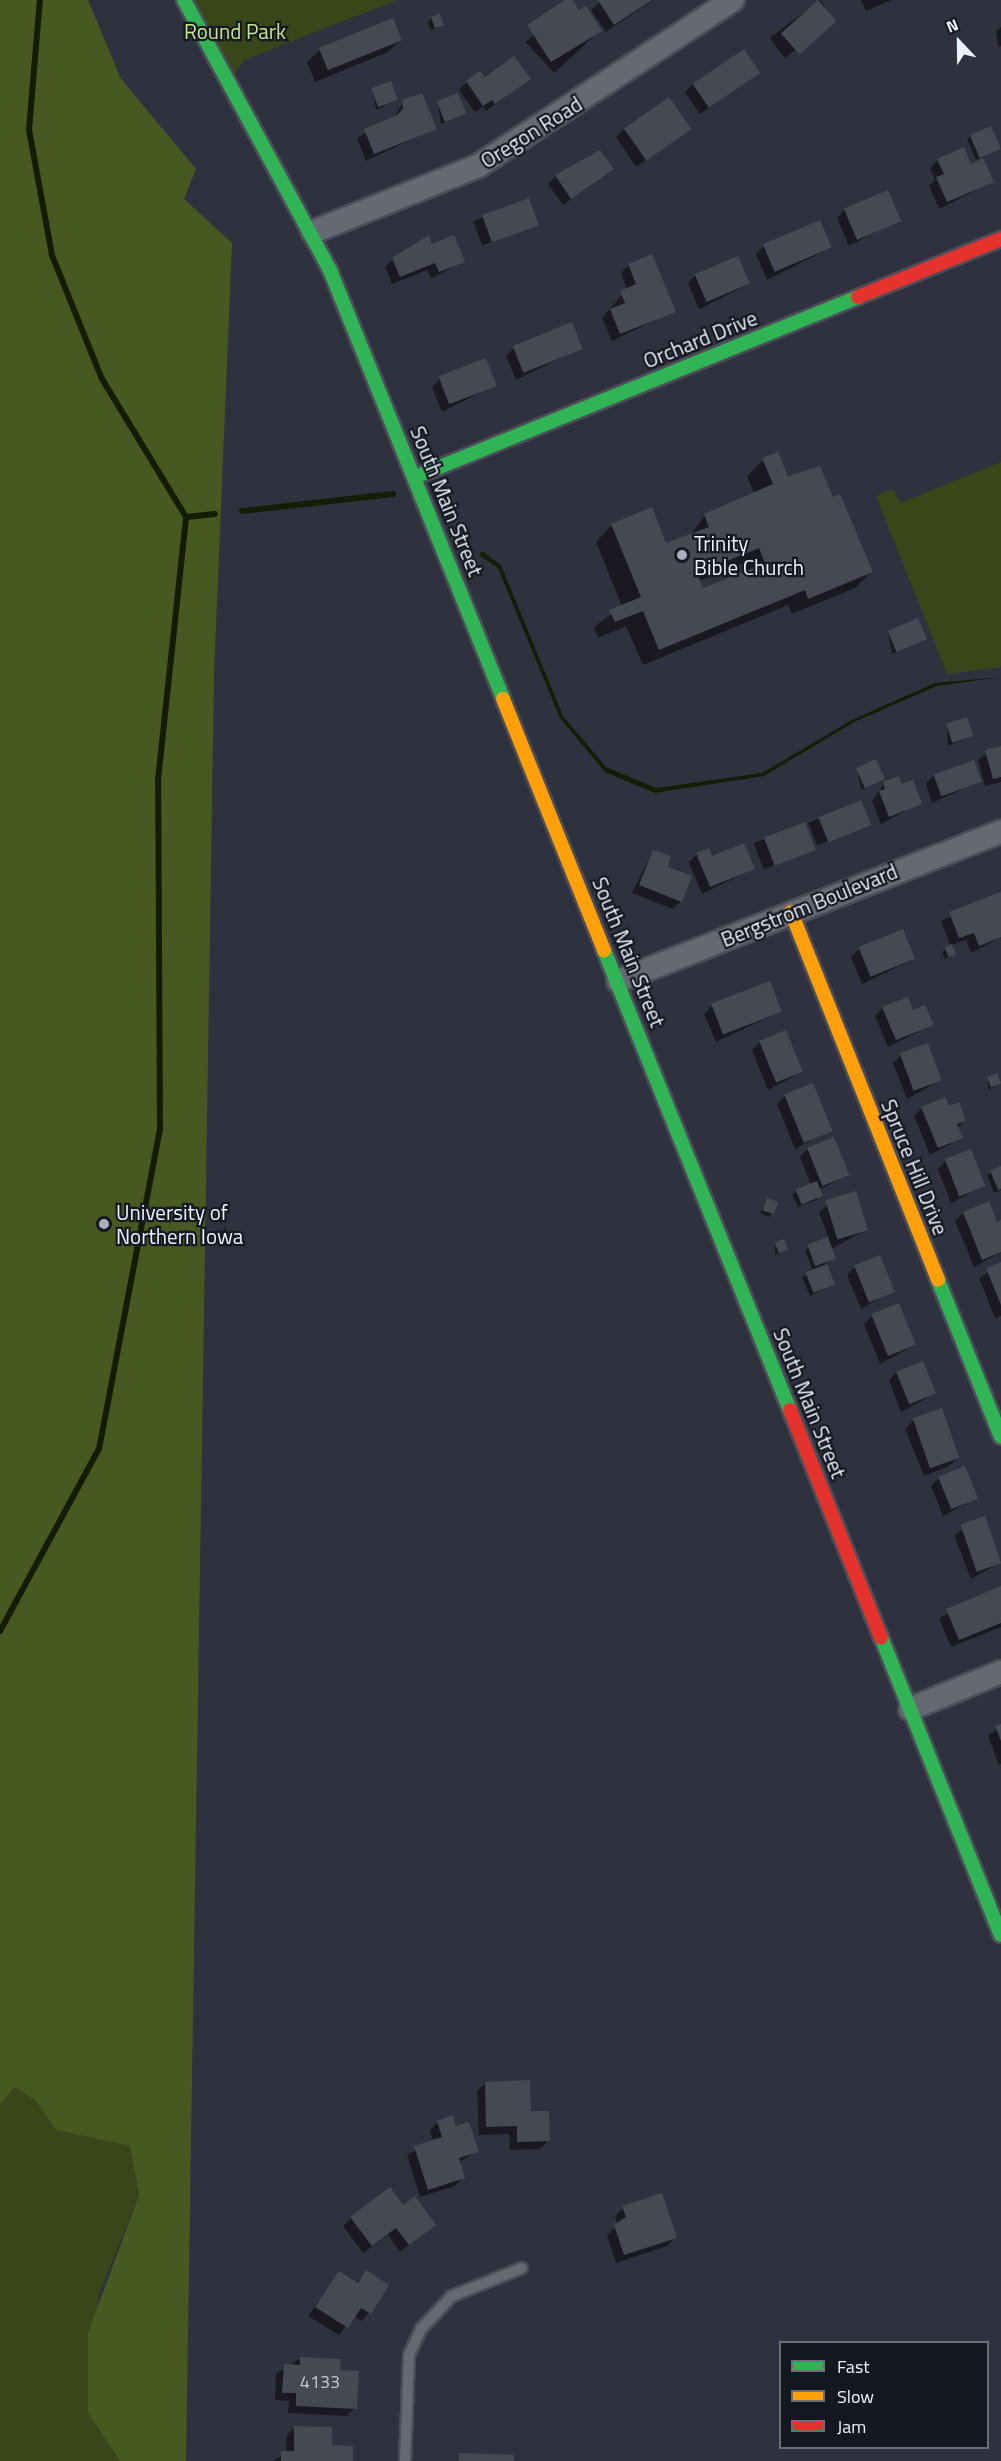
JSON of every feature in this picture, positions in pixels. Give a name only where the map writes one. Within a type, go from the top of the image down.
[{"type":"street","name":"South Main Street","points":[[184,0],[313,232],[415,477],[1001,1935]]},
{"type":"street","name":"Oregon Road","points":[[313,232],[478,166],[734,0]]},
{"type":"street","name":"Orchard Drive","points":[[415,477],[1001,239]]},
{"type":"street","name":"Bergstrom Boulevard","points":[[618,981],[1001,832]]},
{"type":"street","name":"Spruce Hill Drive","points":[[791,912],[1001,1437]]},
{"type":"street","points":[[910,1709],[1001,1672]]},
{"type":"lane","points":[[405,2461],[409,2355],[421,2329],[452,2296],[522,2268]]},
{"type":"green space","name":"University of Northern Iowa","points":[[0,0],[88,0],[121,79],[196,169],[184,199],[232,243],[214,674],[186,2461],[120,2461],[88,2413],[88,2333],[139,2195],[130,2146],[56,2130],[36,2101],[15,2087],[0,2104]]},
{"type":"green space","name":"Round Park","points":[[184,0],[397,0],[244,60],[228,83]]},
{"type":"green space","points":[[1001,462],[1001,667],[947,674],[876,496],[893,489],[900,503]]},
{"type":"green space","points":[[15,2087],[36,2101],[56,2130],[130,2146],[139,2195],[99,2294],[88,2413],[120,2461],[0,2461],[0,2104]]},
{"type":"shaded area","points":[[482,551],[501,565],[563,716],[606,767],[656,788],[762,773],[852,720],[935,683],[1001,677],[937,686],[854,722],[764,776],[655,793],[605,772],[560,718],[498,568],[479,555]]},
{"type":"building","points":[[565,0],[573,0],[579,10],[586,6],[602,31],[551,62],[527,25]]},
{"type":"building","points":[[598,0],[652,0],[614,25]]},
{"type":"building","points":[[818,0],[837,21],[800,54],[781,33]]},
{"type":"building","points":[[439,13],[444,25],[435,28],[431,17]]},
{"type":"building","points":[[393,18],[402,40],[328,70],[319,48]]},
{"type":"building","points":[[744,49],[760,73],[709,108],[693,84]]},
{"type":"building","points":[[514,56],[531,79],[495,104],[492,100],[483,106],[466,81],[480,71],[485,77]]},
{"type":"building","points":[[391,81],[398,100],[378,107],[371,88]]},
{"type":"building","points":[[422,93],[437,129],[374,154],[364,129],[397,115],[403,109],[402,100]]},
{"type":"building","points":[[458,93],[466,113],[445,122],[437,102]]},
{"type":"building","points":[[669,97],[691,129],[646,160],[624,129]]},
{"type":"building","points":[[991,126],[1001,149],[980,158],[970,135]]},
{"type":"building","points":[[964,147],[971,164],[983,158],[994,182],[947,202],[936,177],[944,174],[937,159]]},
{"type":"building","points":[[600,150],[614,169],[571,199],[555,175]]},
{"type":"building","points":[[888,190],[901,221],[857,240],[844,209]]},
{"type":"building","points":[[529,198],[539,225],[492,242],[482,215]]},
{"type":"building","points":[[820,220],[832,248],[775,272],[763,244]]},
{"type":"building","points":[[429,235],[432,244],[454,235],[465,262],[439,272],[435,263],[400,277],[392,258]]},
{"type":"building","points":[[652,254],[676,312],[620,334],[610,309],[625,303],[620,291],[636,284],[628,264]]},
{"type":"building","points":[[738,256],[750,284],[706,302],[695,274]]},
{"type":"building","points":[[572,322],[583,349],[524,373],[513,346]]},
{"type":"building","points":[[486,358],[497,386],[449,404],[438,376]]},
{"type":"building","name":"Trinity Bible Church","points":[[778,452],[788,476],[820,466],[833,497],[840,494],[873,572],[808,599],[805,590],[659,650],[643,611],[615,622],[609,610],[641,597],[611,524],[652,507],[666,543],[709,527],[704,514],[773,484],[762,458]],"holes":[[[759,548],[765,563],[703,588],[697,573]]]},
{"type":"building","points":[[918,618],[927,639],[897,652],[888,631]]},
{"type":"building","points":[[967,717],[973,736],[952,743],[946,724]]},
{"type":"building","points":[[1001,746],[1001,777],[993,779],[985,750]]},
{"type":"building","points":[[876,759],[885,779],[865,788],[856,768]]},
{"type":"building","points":[[974,760],[982,782],[941,796],[934,775]]},
{"type":"building","points":[[899,776],[902,784],[913,780],[922,804],[889,817],[879,791],[885,789],[883,782]]},
{"type":"building","points":[[861,800],[871,825],[828,842],[818,817]]},
{"type":"building","points":[[805,822],[816,850],[775,866],[764,838]]},
{"type":"building","points":[[744,843],[755,869],[710,887],[696,853],[709,848],[712,856]]},
{"type":"building","points":[[653,850],[671,856],[668,867],[692,876],[682,902],[639,885]]},
{"type":"building","points":[[1001,892],[1001,937],[979,946],[974,933],[959,938],[949,912]]},
{"type":"building","points":[[903,929],[915,959],[870,977],[858,947]]},
{"type":"building","points":[[952,944],[956,954],[949,957],[945,947]]},
{"type":"building","points":[[770,981],[782,1012],[723,1034],[711,1004]]},
{"type":"building","points":[[908,997],[913,1010],[925,1005],[934,1025],[896,1040],[882,1007]]},
{"type":"building","points":[[786,1030],[803,1072],[776,1083],[759,1041]]},
{"type":"building","points":[[928,1043],[942,1081],[913,1091],[900,1053]]},
{"type":"building","points":[[997,1073],[1001,1083],[991,1087],[987,1077]]},
{"type":"building","points":[[813,1083],[832,1131],[804,1143],[784,1095]]},
{"type":"building","points":[[946,1097],[949,1106],[959,1102],[966,1121],[957,1124],[963,1138],[938,1148],[921,1107]]},
{"type":"building","points":[[834,1137],[849,1175],[822,1186],[807,1148]]},
{"type":"building","points":[[971,1149],[985,1186],[959,1196],[945,1159]]},
{"type":"building","points":[[1001,1166],[1001,1189],[998,1190],[990,1170]]},
{"type":"building","points":[[817,1181],[823,1196],[802,1204],[796,1190]]},
{"type":"building","points":[[856,1191],[868,1230],[837,1240],[825,1200]]},
{"type":"building","points":[[767,1198],[778,1202],[774,1214],[763,1210]]},
{"type":"building","points":[[989,1201],[997,1222],[1001,1220],[1001,1252],[982,1260],[963,1212]]},
{"type":"building","points":[[828,1237],[836,1259],[815,1266],[807,1245]]},
{"type":"building","points":[[784,1239],[788,1249],[779,1253],[775,1243]]},
{"type":"building","points":[[880,1255],[895,1292],[869,1303],[854,1265]]},
{"type":"building","points":[[1001,1262],[1001,1305],[986,1268]]},
{"type":"building","points":[[827,1264],[835,1285],[813,1293],[806,1272]]},
{"type":"building","points":[[899,1303],[916,1345],[888,1356],[871,1314]]},
{"type":"building","points":[[923,1361],[936,1393],[909,1404],[896,1372]]},
{"type":"building","points":[[942,1408],[959,1458],[930,1468],[913,1418]]},
{"type":"building","points":[[965,1466],[978,1498],[951,1509],[938,1477]]},
{"type":"building","points":[[985,1516],[1001,1563],[977,1572],[960,1524]]},
{"type":"building","points":[[1001,1586],[1001,1623],[959,1640],[946,1609]]},
{"type":"building","points":[[1001,1724],[1001,1741],[995,1726]]},
{"type":"building","points":[[530,2080],[531,2111],[549,2111],[550,2141],[517,2142],[517,2126],[486,2127],[485,2082]]},
{"type":"building","points":[[453,2115],[456,2126],[469,2122],[479,2152],[459,2158],[465,2178],[428,2190],[414,2146],[442,2137],[437,2121]]},
{"type":"building","points":[[390,2187],[403,2205],[415,2196],[436,2225],[409,2245],[396,2228],[372,2246],[350,2217]]},
{"type":"building","points":[[662,2193],[677,2238],[624,2255],[614,2225],[626,2217],[622,2206]]},
{"type":"building","points":[[366,2270],[389,2285],[371,2314],[361,2308],[348,2328],[315,2307],[339,2271],[358,2283]]},
{"type":"building","points":[[300,2357],[341,2359],[340,2370],[359,2371],[357,2409],[296,2406],[296,2393],[282,2393],[284,2364],[300,2365]]},
{"type":"building","points":[[294,2426],[332,2427],[332,2445],[353,2446],[353,2461],[281,2461],[281,2451],[294,2451]]},
{"type":"building","points":[[459,2453],[514,2455],[514,2461],[459,2461]]},
{"type":"waterway","points":[[0,1631],[99,1449],[160,1130],[158,780],[186,517],[102,379],[52,255],[29,130],[40,0]]},
{"type":"waterway","points":[[242,511],[393,494]]},
{"type":"waterway","points":[[186,517],[215,514]]},
{"type":"traffic: fast","points":[[184,0],[330,270],[503,699]]},
{"type":"traffic: fast","points":[[415,477],[858,297]]},
{"type":"traffic: fast","points":[[604,950],[790,1410]]},
{"type":"traffic: fast","points":[[938,1280],[1001,1437]]},
{"type":"traffic: fast","points":[[881,1637],[1001,1935]]},
{"type":"traffic: slow","points":[[503,699],[604,950]]},
{"type":"traffic: slow","points":[[791,912],[938,1280]]},
{"type":"traffic: jam","points":[[858,297],[1001,239]]},
{"type":"traffic: jam","points":[[790,1410],[881,1637]]},
{"type":"place","name":"Trinity Bible Church","points":[[682,555]]},
{"type":"place","name":"University of Northern Iowa","points":[[104,1224]]}]
